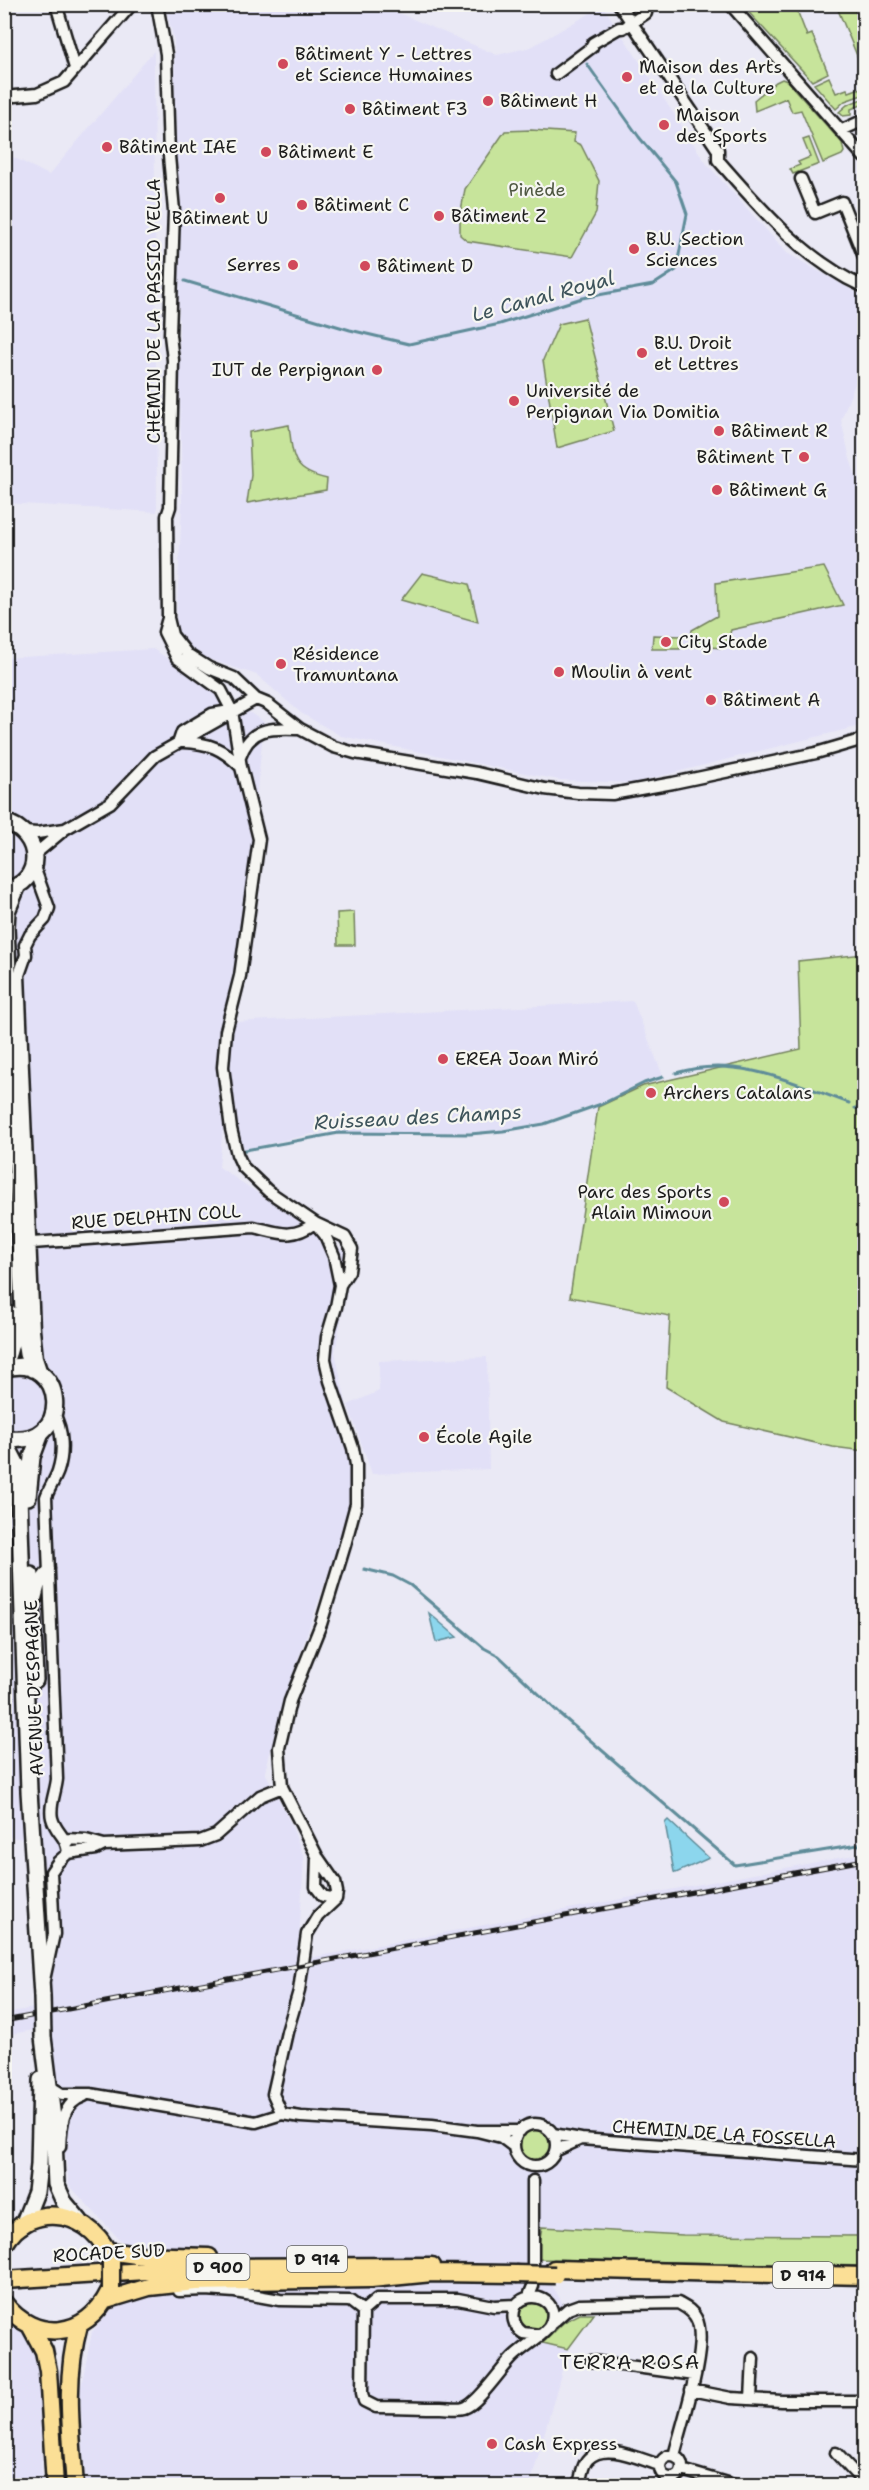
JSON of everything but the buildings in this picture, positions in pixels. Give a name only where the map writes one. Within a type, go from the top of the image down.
[{"type":"main road","points":[[4,809],[13,826],[33,846],[34,860],[27,878],[14,886],[7,911],[6,927],[24,1334],[27,1354],[53,1390],[56,1400],[54,1414]]},
{"type":"main road","points":[[4,1111],[14,1334],[4,1364]]},
{"type":"main road","points":[[4,1369],[20,1366],[38,1372]]},
{"type":"main road","name":"AVENUE D'ESPAGNE","points":[[42,1988],[46,1941],[28,1480],[34,1450],[54,1414]]},
{"type":"main road","points":[[4,1439],[22,1440],[43,1431]]},
{"type":"main road","name":"AVENUE D'ESPAGNE","points":[[4,1439],[18,1467],[29,1791],[44,2042],[53,2118],[56,2184],[64,2202],[80,2221]]},
{"type":"main road","name":"AVENUE D'ESPAGNE","points":[[23,2225],[36,2192],[44,2042]]},
{"type":"main road","points":[[4,2245],[23,2225],[50,2216],[65,2216],[80,2221],[94,2231],[110,2257],[108,2294],[92,2317],[79,2325],[56,2331],[31,2327]]},
{"type":"main road","name":"D 914","points":[[110,2257],[136,2255],[384,2261],[432,2270]]},
{"type":"main road","name":"ROCADE SUD","points":[[4,2280],[209,2267],[432,2270]]},
{"type":"main road","name":"D 914","points":[[108,2294],[195,2282],[371,2279],[432,2270],[703,2271],[864,2276]]},
{"type":"main road","name":"ROCADE SUD","points":[[4,2286],[210,2273],[432,2270]]},
{"type":"main road","points":[[4,2303],[11,2312],[31,2327],[44,2351],[48,2371],[55,2486]]},
{"type":"main road","points":[[75,2486],[68,2394],[71,2353],[79,2325]]},
{"type":"main road","points":[[48,2486],[51,2435]]},
{"type":"street","points":[[56,4],[75,68]]},
{"type":"street","points":[[4,97],[37,94],[64,82],[132,4]]},
{"type":"street","name":"CHEMIN DE LA PASSIO VELLA","points":[[157,4],[166,54],[169,156],[174,211],[170,335],[173,360],[173,412],[170,507],[167,516],[168,618],[172,635],[187,654],[209,668],[234,678],[256,699],[268,704],[300,729],[334,747],[355,753],[454,769],[545,789],[612,794],[816,753],[864,739]]},
{"type":"street","points":[[499,4],[512,4]]},
{"type":"street","points":[[619,4],[627,26],[718,150],[718,160],[754,201],[800,246],[843,277],[864,287]]},
{"type":"street","points":[[679,4],[686,4]]},
{"type":"street","points":[[730,4],[864,157]]},
{"type":"street","points":[[861,4],[864,14]]},
{"type":"street","points":[[556,74],[592,47],[593,43],[627,26],[646,13]]},
{"type":"street","points":[[842,130],[864,120]]},
{"type":"street","points":[[801,179],[815,213],[842,202],[864,257]]},
{"type":"street","name":"CHEMIN DE LA PASSIO VELLA","points":[[168,618],[164,632],[177,658],[221,690],[232,711],[240,762],[259,839],[240,976],[226,1031],[223,1067],[231,1129],[239,1160],[255,1180],[315,1223],[325,1235],[334,1256],[340,1286],[325,1353],[330,1381],[353,1448],[356,1465],[356,1503],[321,1624],[283,1725],[279,1748],[282,1787],[317,1856],[335,1882],[336,1899],[323,1896],[316,1887],[317,1856]]},
{"type":"street","points":[[179,741],[182,732],[212,714],[232,711],[256,699]]},
{"type":"street","points":[[38,1372],[19,975],[26,955],[25,945],[30,935],[45,919],[49,908],[40,888],[34,860],[65,829],[110,803],[155,756],[179,741],[208,744],[240,762],[246,744],[259,732],[279,728],[300,729]]},
{"type":"street","points":[[13,826],[37,833],[65,829]]},
{"type":"street","points":[[14,886],[40,888]]},
{"type":"street","points":[[315,1223],[345,1237],[352,1250],[349,1270],[340,1286]]},
{"type":"street","name":"RUE DELPHIN COLL","points":[[32,1243],[254,1227],[289,1235],[301,1232],[315,1223]]},
{"type":"street","name":"AVENUE D'ESPAGNE","points":[[42,1988],[54,1934],[51,1872],[68,1852],[66,1839],[57,1830],[51,1815],[57,1779],[46,1497],[58,1471],[62,1436],[54,1414]]},
{"type":"street","points":[[43,1431],[55,1438],[60,1455]]},
{"type":"street","points":[[33,1635],[38,1590],[41,1580],[49,1569]]},
{"type":"street","points":[[66,1839],[86,1840],[104,1845],[200,1841],[216,1835],[260,1796],[282,1787]]},
{"type":"street","points":[[68,1852],[96,1849],[104,1845]]},
{"type":"street","points":[[282,2114],[273,2094],[299,1991],[310,1925],[336,1899]]},
{"type":"street","points":[[49,2086],[62,2094],[90,2094],[256,2122],[282,2114],[432,2125],[477,2131],[520,2131],[531,2125],[543,2126],[553,2134],[555,2151],[547,2163],[525,2164]]},
{"type":"street","points":[[55,2172],[61,2156],[65,2111],[75,2099],[90,2094]]},
{"type":"street","points":[[477,2131],[501,2138],[513,2146],[517,2157],[525,2164],[533,2181],[538,2296],[553,2316],[552,2323]]},
{"type":"street","points":[[513,2146],[520,2131]]},
{"type":"street","name":"CHEMIN DE LA FOSSELLA","points":[[553,2134],[580,2139],[864,2160]]},
{"type":"street","name":"CHEMIN DE LA FOSSELLA","points":[[555,2151],[580,2139]]},
{"type":"street","points":[[533,2181],[540,2165]]},
{"type":"street","points":[[140,2289],[155,2292],[206,2290],[235,2292],[280,2300],[350,2301],[363,2311]]},
{"type":"street","points":[[568,2309],[538,2296],[516,2305],[494,2306],[458,2299],[377,2299],[363,2311],[362,2393],[364,2401],[376,2407],[464,2408],[478,2399],[514,2355],[549,2328],[568,2309],[579,2306],[678,2303],[688,2308],[697,2319],[700,2349],[674,2456]]},
{"type":"street","points":[[513,2318],[516,2305]]},
{"type":"street","points":[[494,2306],[513,2318],[519,2330],[519,2344],[514,2355]]},
{"type":"street","points":[[519,2330],[528,2335],[539,2335]]},
{"type":"street","points":[[751,2399],[753,2358]]},
{"type":"street","points":[[591,2361],[694,2375]]},
{"type":"street","points":[[690,2390],[751,2399],[864,2401]]},
{"type":"street","points":[[579,2486],[587,2460],[596,2452],[606,2450],[660,2465]]},
{"type":"street","points":[[836,2453],[864,2483]]},
{"type":"street","points":[[674,2456],[682,2463],[682,2470],[675,2478],[667,2482],[660,2465],[664,2459],[674,2456]]},
{"type":"street","points":[[682,2470],[737,2486]]},
{"type":"shaded area","name":"Université de Perpignan Via Domitia","points":[[165,5],[368,5],[401,14],[497,55],[531,47],[603,6],[706,163],[787,253],[864,297],[864,360],[841,420],[850,459],[864,499],[864,725],[633,783],[559,780],[341,736],[301,713],[257,675],[202,657],[186,644],[176,627],[182,504],[174,40]]},
{"type":"shaded area","points":[[154,51],[157,512],[5,503],[5,153],[49,175]]},
{"type":"shaded area","points":[[153,649],[264,722],[234,1022],[633,1001],[663,1076],[644,1081],[601,1102],[543,1122],[503,1130],[321,1132],[240,1150],[229,1066],[219,1167],[353,1257],[335,1352],[362,1476],[284,1700],[265,1772],[290,1822],[304,1857],[297,1975],[307,1974],[310,1958],[864,1853],[864,2236],[683,2235],[542,2227],[536,2259],[571,2317],[543,2343],[568,2349],[530,2485],[85,2485],[80,2392],[92,2332],[121,2299],[121,2241],[69,2185],[49,2007],[23,1839],[4,1836],[4,817],[11,806],[4,742],[5,658]]},
{"type":"shaded area","name":"École Agile","points":[[487,1357],[489,1469],[372,1474],[348,1405],[379,1391],[379,1361]]},
{"type":"shaded area","points":[[34,2008],[34,2030],[5,2035],[5,2013]]},
{"type":"shaded area","points":[[4,2317],[26,2336],[36,2349],[41,2366],[42,2485],[5,2485]]},
{"type":"green space","points":[[742,5],[795,5],[807,36],[812,34],[828,73],[812,81]]},
{"type":"green space","points":[[836,5],[854,5],[864,32],[864,55],[858,58]]},
{"type":"green space","points":[[829,77],[836,93],[860,88],[862,95],[845,101],[836,109],[814,84]]},
{"type":"green space","points":[[782,79],[787,81],[842,143],[844,152],[842,155],[823,163],[801,110],[792,112],[786,98],[755,111],[754,100]]},
{"type":"green space","points":[[864,98],[864,104],[851,109],[851,115],[843,116],[839,112],[847,105]]},
{"type":"green space","name":"Pinède","points":[[505,131],[575,133],[574,142],[581,145],[599,181],[596,213],[572,257],[467,241],[460,235],[460,216],[465,189]]},
{"type":"green space","points":[[809,138],[819,164],[793,174],[790,169],[800,165],[798,162],[810,157],[803,140]]},
{"type":"green space","points":[[585,318],[614,431],[557,448],[543,360],[559,324]]},
{"type":"green space","points":[[289,425],[296,461],[307,472],[327,479],[326,490],[247,503],[251,475],[249,432]]},
{"type":"green space","points":[[824,567],[843,605],[731,630],[725,648],[690,646],[692,630],[717,616],[716,583]]},
{"type":"green space","points":[[422,573],[469,584],[478,622],[401,600]]},
{"type":"green space","name":"City Stade","points":[[653,635],[681,636],[680,649],[652,649]]},
{"type":"green space","points":[[354,912],[355,945],[338,945],[337,913]]},
{"type":"green space","name":"Parc des Sports Alain Mimoun","points":[[864,954],[864,1451],[833,1447],[724,1422],[666,1387],[670,1316],[570,1297],[598,1107],[643,1086],[801,1049],[798,961]]},
{"type":"green space","points":[[535,2124],[550,2130],[556,2145],[550,2160],[535,2166],[520,2160],[514,2145],[520,2130]]},
{"type":"green space","points":[[542,2227],[683,2235],[864,2236],[864,2266],[536,2259]]},
{"type":"green space","points":[[532,2302],[542,2306],[546,2316],[542,2326],[532,2330],[522,2326],[518,2316],[522,2306]]},
{"type":"green space","points":[[580,2314],[594,2314],[568,2349],[543,2343],[564,2322]]},
{"type":"water","points":[[429,1613],[457,1637],[436,1642]]},
{"type":"water","points":[[668,1820],[709,1858],[674,1872],[665,1823]]},
{"type":"waterway","name":"Le Canal Royal","points":[[185,281],[350,330],[409,344],[500,324],[582,298],[653,285],[676,270],[687,214],[676,182],[639,137],[587,64]]},
{"type":"waterway","name":"Ruisseau des Champs","points":[[676,1073],[698,1068],[742,1069],[764,1073],[849,1103]]},
{"type":"waterway","name":"Ruisseau des Champs","points":[[240,1151],[339,1133],[470,1134],[544,1124],[604,1103],[644,1083],[663,1077]]},
{"type":"waterway","name":"Ruisseau des Champs","points":[[855,1108],[864,1110]]},
{"type":"waterway","points":[[364,1569],[393,1576],[410,1585],[484,1648],[499,1656],[561,1715],[735,1865],[864,1844]]},
{"type":"tunnel","points":[[646,13],[658,4]]},
{"type":"railway","points":[[4,2021],[864,1860]]},
{"type":"place","name":"Bâtiment Y - Lettres et Science Humaines","points":[[283,64]]},
{"type":"place","name":"Maison des Arts et de la Culture","points":[[627,77]]},
{"type":"place","name":"Bâtiment H","points":[[488,101]]},
{"type":"place","name":"Bâtiment F3","points":[[350,109]]},
{"type":"place","name":"Maison des Sports","points":[[664,125]]},
{"type":"place","name":"Bâtiment IAE","points":[[107,147]]},
{"type":"place","name":"Bâtiment E","points":[[266,152]]},
{"type":"place","name":"Bâtiment U","points":[[220,198]]},
{"type":"place","name":"Bâtiment C","points":[[302,205]]},
{"type":"place","name":"Bâtiment Z","points":[[439,216]]},
{"type":"place","name":"B.U. Section Sciences","points":[[634,249]]},
{"type":"place","name":"Serres","points":[[293,265]]},
{"type":"place","name":"Bâtiment D","points":[[365,266]]},
{"type":"place","name":"B.U. Droit et Lettres","points":[[642,353]]},
{"type":"place","name":"IUT de Perpignan","points":[[377,370]]},
{"type":"place","name":"Université de Perpignan Via Domitia","points":[[514,401]]},
{"type":"place","name":"Bâtiment R","points":[[719,431]]},
{"type":"place","name":"Bâtiment T","points":[[804,457]]},
{"type":"place","name":"Bâtiment G","points":[[717,490]]},
{"type":"place","name":"City Stade","points":[[666,642]]},
{"type":"place","name":"Résidence Tramuntana","points":[[281,664]]},
{"type":"place","name":"Moulin à vent","points":[[559,672]]},
{"type":"place","name":"Bâtiment A","points":[[711,700]]},
{"type":"place","name":"EREA Joan Miró","points":[[443,1059]]},
{"type":"place","name":"Archers Catalans","points":[[651,1093]]},
{"type":"place","name":"Parc des Sports Alain Mimoun","points":[[724,1202]]},
{"type":"place","name":"École Agile","points":[[424,1437]]},
{"type":"place","name":"Cash Express","points":[[492,2444]]},
{"type":"district","name":"TERRA ROSA","points":[[630,2362]]}]
